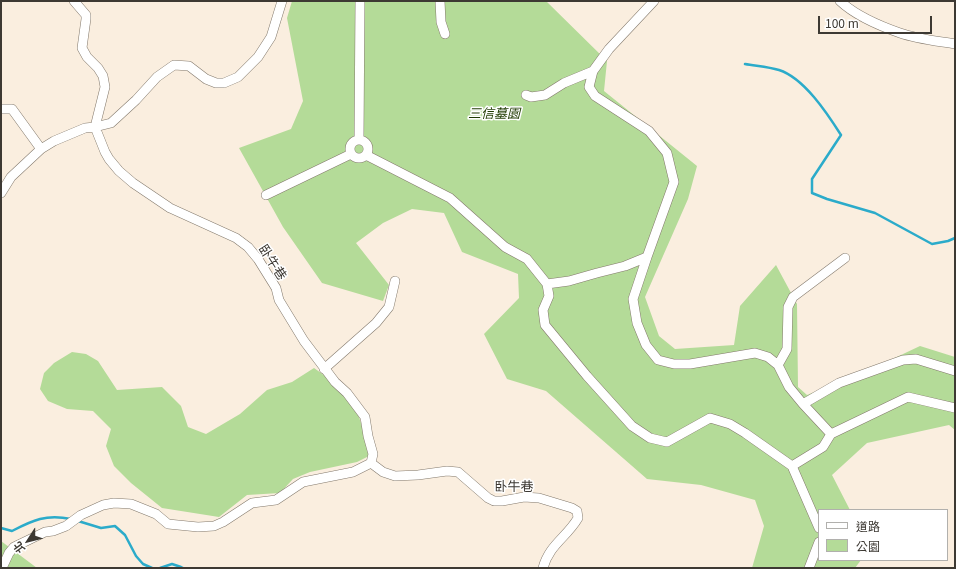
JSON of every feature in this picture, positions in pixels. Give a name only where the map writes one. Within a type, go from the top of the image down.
[{"type":"street","points":[[74,1],[82,10],[86,19],[82,48],[87,57],[98,68],[103,76],[105,87],[95,127]]},
{"type":"street","points":[[1,193],[11,177],[54,140],[84,128],[111,123],[136,100],[157,77],[174,65],[189,66],[206,79],[216,83],[224,83],[238,77],[258,57],[271,37],[282,1]]},
{"type":"street","points":[[359,140],[360,1]]},
{"type":"street","points":[[440,1],[441,22],[445,34]]},
{"type":"street","points":[[654,1],[609,49],[593,71],[589,87],[595,96],[649,131],[667,153],[671,165],[674,182],[633,299],[636,323],[646,345],[658,360],[674,364],[690,364],[755,353],[768,357],[778,365],[789,387],[831,434]]},
{"type":"street","points":[[840,1],[848,9],[901,34],[955,44]]},
{"type":"street","points":[[526,94],[531,97],[545,95],[564,83],[593,71]]},
{"type":"street","points":[[1,109],[12,109],[42,149]]},
{"type":"street","name":"卧牛巷","points":[[95,127],[105,152],[119,171],[133,183],[170,208],[228,234],[248,247],[258,259],[276,288],[279,300],[304,341],[324,369],[347,393],[365,417],[373,454],[371,463],[383,472],[395,476],[418,475],[447,471],[458,472],[494,502],[502,502],[524,497],[539,498],[572,508],[577,511],[578,518],[575,524],[551,549],[543,568]]},
{"type":"street","points":[[356,140],[362,140],[367,145],[368,152],[364,157],[358,158],[351,154],[351,144],[356,140]]},
{"type":"street","points":[[266,194],[351,154]]},
{"type":"street","points":[[366,155],[450,198],[505,247],[527,259],[547,284],[549,296],[543,310],[545,325],[632,426],[650,438],[667,442],[710,418],[730,424],[792,466],[818,526]]},
{"type":"street","points":[[547,284],[569,281],[625,266],[647,258]]},
{"type":"street","points":[[778,365],[787,349],[788,307],[793,297],[845,258]]},
{"type":"street","points":[[324,369],[376,323],[389,307],[395,280]]},
{"type":"street","points":[[803,404],[839,383],[903,360],[916,359],[955,371]]},
{"type":"street","points":[[792,466],[823,447],[831,434],[908,397],[955,408]]},
{"type":"street","points":[[2,568],[9,553],[14,547],[45,532],[53,531],[70,524],[79,517],[103,505],[114,502],[131,504],[156,514],[168,524],[198,527],[214,526],[220,524],[252,503],[276,500],[302,482],[353,472],[371,463]]},
{"type":"street","points":[[809,568],[818,545]]},
{"type":"green space","name":"三信墓園","points":[[292,1],[546,1],[607,61],[604,91],[697,166],[688,199],[645,297],[659,336],[675,349],[734,345],[740,306],[776,265],[797,304],[798,387],[807,395],[867,371],[920,346],[955,357],[955,430],[949,425],[867,443],[832,475],[849,509],[818,509],[818,561],[860,561],[855,568],[752,568],[764,526],[755,500],[701,485],[647,479],[546,391],[507,379],[484,334],[519,298],[518,274],[462,252],[444,213],[412,209],[383,223],[356,243],[389,285],[383,301],[322,283],[283,227],[239,148],[291,129],[303,101],[287,18]]},
{"type":"green space","points":[[72,352],[86,354],[98,361],[117,390],[162,387],[181,406],[188,427],[206,434],[240,414],[267,390],[292,382],[314,368],[340,389],[353,404],[361,422],[369,456],[357,462],[310,472],[293,479],[280,493],[247,495],[219,517],[162,508],[131,483],[114,466],[106,446],[111,429],[93,411],[67,409],[48,401],[40,389],[44,373],[54,363]]},
{"type":"green space","points":[[1,541],[37,568],[1,568]]},
{"type":"waterway","points":[[745,64],[779,70],[797,80],[814,97],[841,135],[812,179],[812,193],[875,213],[932,244],[955,238]]},
{"type":"waterway","points":[[1,528],[12,531],[40,519],[54,517],[71,519]]},
{"type":"waterway","points":[[78,521],[101,528],[115,526],[125,535],[136,556],[143,564],[152,568]]},
{"type":"waterway","points":[[160,568],[172,564],[183,568]]}]
